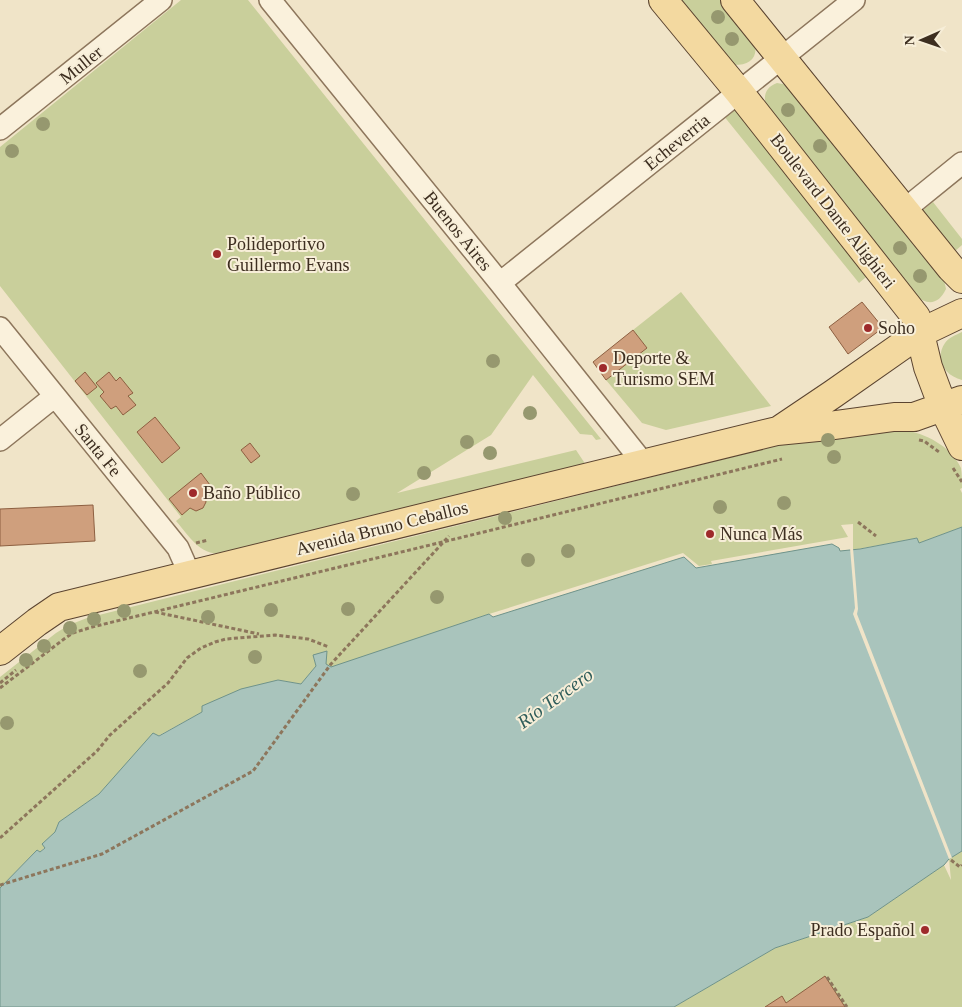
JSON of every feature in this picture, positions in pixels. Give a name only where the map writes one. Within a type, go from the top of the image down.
[{"type":"main road","name":"Boulevard Dante Alighieri","points":[[663,0],[739,92],[916,317],[928,367],[952,403],[954,454]]},
{"type":"main road","points":[[735,0],[951,268],[962,279]]},
{"type":"main road","name":"Avenida Bruno Ceballos","points":[[777,431],[834,394],[920,333],[962,313]]},
{"type":"main road","name":"Avenida Bruno Ceballos","points":[[0,651],[59,607],[777,431],[894,417],[915,428],[952,403]]},
{"type":"main road","points":[[915,428],[945,435],[956,445],[954,454]]},
{"type":"street","name":"Muller","points":[[3,120],[161,0]]},
{"type":"street","name":"Buenos Aires","points":[[270,0],[644,464]]},
{"type":"street","name":"Echeverria","points":[[500,283],[854,0]]},
{"type":"street","points":[[904,210],[962,163]]},
{"type":"street","name":"Santa Fe","points":[[0,328],[178,548],[190,575]]},
{"type":"street","points":[[0,440],[55,396]]},
{"type":"path","points":[[915,428],[924,441],[954,454],[962,482]]},
{"type":"path","points":[[0,688],[64,639],[73,633],[92,626],[782,459]]},
{"type":"path","points":[[858,522],[876,536]]},
{"type":"path","points":[[0,885],[102,854],[253,771],[331,664],[449,536]]},
{"type":"path","points":[[150,608],[154,612],[262,635]]},
{"type":"path","points":[[65,632],[76,627]]},
{"type":"path","points":[[0,838],[97,751],[110,736],[168,682],[187,658],[201,648],[226,639],[262,635],[292,636],[308,639],[329,647]]},
{"type":"path","points":[[0,683],[30,659]]},
{"type":"path","points":[[952,860],[960,867],[962,865]]},
{"type":"path","points":[[827,976],[847,1007]]},
{"type":"green space","name":"Polideportivo Guillermo Evans","points":[[181,0],[248,0],[601,439],[596,440],[592,435],[580,434],[533,375],[491,435],[397,493],[576,450],[586,465],[352,520],[224,554],[208,552],[191,539],[176,521],[181,517],[0,286],[0,147]]},
{"type":"green space","points":[[678,0],[722,0],[755,43],[754,57],[744,64],[734,65]]},
{"type":"green space","points":[[777,83],[788,85],[943,276],[946,289],[940,298],[929,302],[916,296],[766,106],[766,92]]},
{"type":"green space","points":[[732,108],[738,109],[872,272],[859,283],[723,115]]},
{"type":"green space","points":[[933,202],[962,239],[962,245],[954,252],[923,214],[923,210]]},
{"type":"green space","points":[[681,292],[771,406],[666,430],[642,423],[606,380],[647,348],[633,330]]},
{"type":"green space","points":[[962,332],[962,380],[946,371],[941,361],[941,355],[947,341]]},
{"type":"green space","points":[[903,430],[920,434],[936,442],[957,460],[962,473],[962,488],[960,489],[962,493],[962,527],[919,543],[917,538],[853,550],[853,524],[841,525],[848,537],[711,561],[712,564],[699,566],[683,553],[489,614],[331,668],[313,655],[316,666],[301,684],[278,680],[202,712],[158,736],[99,794],[59,822],[55,832],[43,844],[45,847],[40,852],[37,850],[0,888],[0,677],[69,625],[87,618],[800,440]]},
{"type":"green space","points":[[962,851],[962,1007],[674,1007],[775,948],[868,917],[944,865],[951,880],[949,859]]},
{"type":"water","name":"Río Tercero","points":[[962,527],[962,851],[868,917],[775,948],[674,1007],[0,1007],[0,888],[37,850],[40,852],[45,848],[42,844],[55,832],[59,822],[99,794],[153,733],[159,736],[202,712],[202,706],[241,689],[278,680],[301,684],[316,666],[313,655],[327,651],[326,664],[331,667],[489,614],[493,617],[684,557],[696,568],[832,544],[839,548],[840,551],[917,538],[919,543]]},
{"type":"pier","points":[[850,548],[853,548],[857,614],[952,858],[949,859],[853,614],[855,608]]},
{"type":"building","points":[[862,302],[880,324],[880,330],[848,354],[829,327]]},
{"type":"building","points":[[633,330],[647,348],[606,380],[593,362]]},
{"type":"building","points":[[85,372],[97,387],[87,395],[75,381]]},
{"type":"building","points":[[109,372],[116,381],[120,377],[133,393],[128,396],[136,405],[123,415],[116,406],[111,409],[100,396],[104,392],[96,383]]},
{"type":"building","points":[[155,417],[180,448],[162,463],[137,432]]},
{"type":"building","points":[[250,443],[260,456],[251,463],[241,450]]},
{"type":"building","name":"Baño Público","points":[[201,473],[213,489],[205,496],[206,502],[203,508],[196,511],[190,508],[182,515],[169,499]]},
{"type":"building","points":[[93,505],[95,541],[0,546],[0,509]]},
{"type":"building","points":[[825,976],[845,1007],[765,1007],[782,996],[786,1003]]},
{"type":"place","name":"Polideportivo Guillermo Evans","points":[[217,254]]},
{"type":"place","name":"Soho","points":[[868,328]]},
{"type":"place","name":"Deporte & Turismo SEM","points":[[603,368]]},
{"type":"place","name":"Baño Público","points":[[193,493]]},
{"type":"place","name":"Nunca Más","points":[[710,534]]},
{"type":"place","name":"Prado Español","points":[[925,930]]}]
